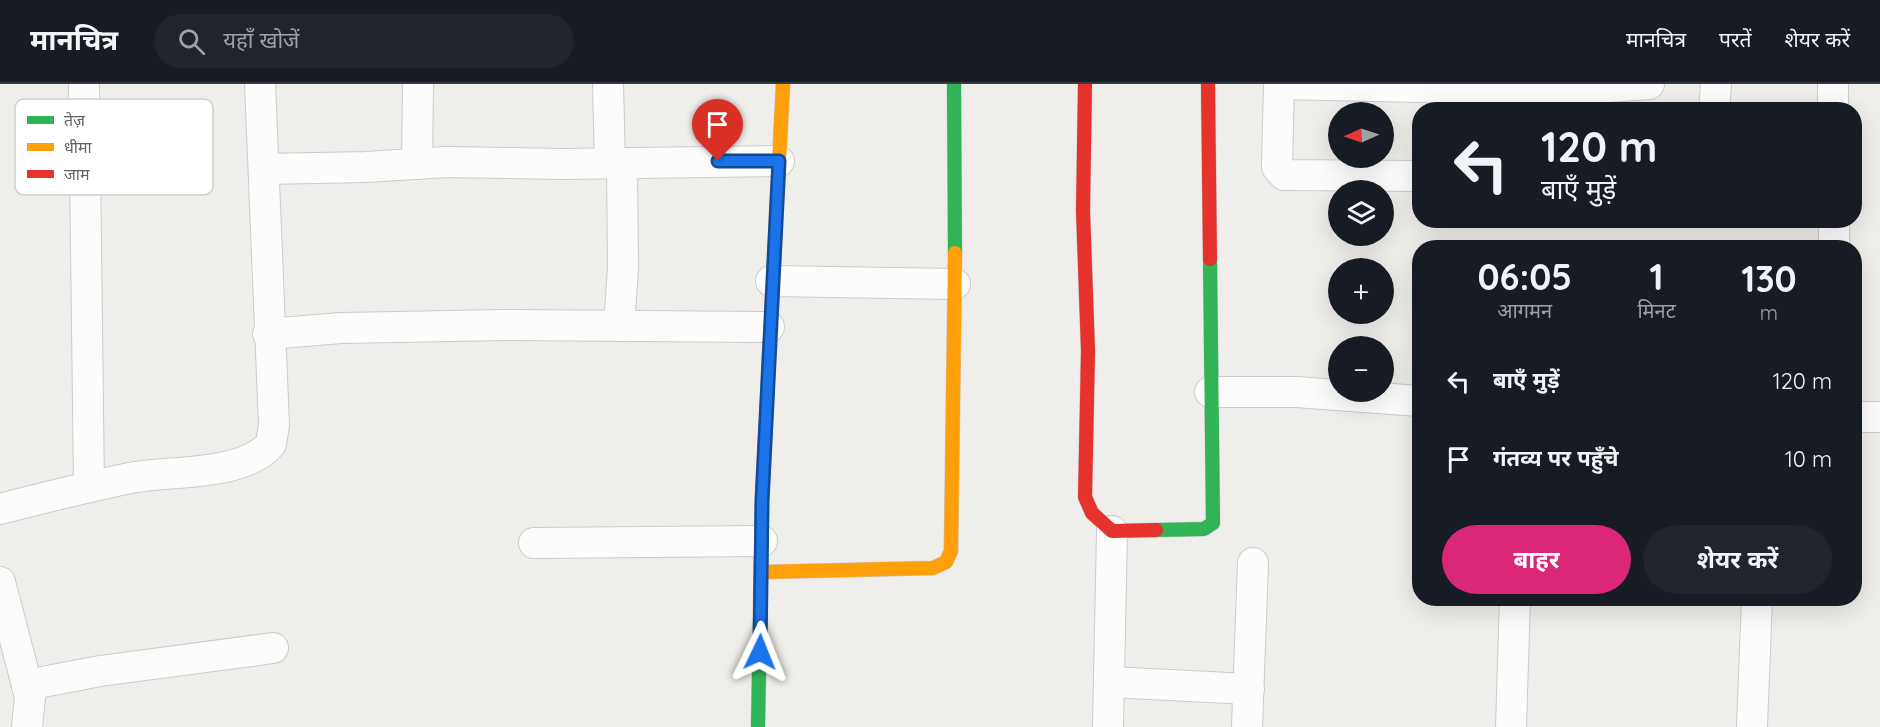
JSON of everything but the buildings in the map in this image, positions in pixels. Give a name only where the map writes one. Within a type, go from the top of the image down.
[{"type":"street","points":[[84,84],[84,99]]},
{"type":"street","points":[[0,509],[134,477],[214,469],[243,461],[267,449],[274,434],[268,334],[265,169],[260,84]]},
{"type":"street","points":[[417,164],[418,84]]},
{"type":"street","points":[[608,84],[623,268],[619,326]]},
{"type":"street","points":[[758,727],[769,327],[783,84]]},
{"type":"street","points":[[762,572],[933,568],[946,561],[951,551],[955,284],[954,84]]},
{"type":"street","points":[[1085,84],[1083,211],[1088,351],[1085,497],[1092,513],[1113,531],[1204,528],[1213,523],[1208,84]]},
{"type":"street","points":[[1412,176],[1284,175],[1277,167],[1279,84],[1450,85],[1568,94],[1649,84]]},
{"type":"street","points":[[1715,102],[1716,84]]},
{"type":"street","points":[[1833,84],[1833,102]]},
{"type":"street","points":[[265,169],[417,164],[779,161]]},
{"type":"street","points":[[85,195],[89,487]]},
{"type":"street","points":[[771,281],[955,284]]},
{"type":"street","points":[[268,334],[341,328],[505,325],[769,327]]},
{"type":"street","points":[[1210,392],[1296,392],[1412,400]]},
{"type":"street","points":[[1862,417],[1880,417]]},
{"type":"street","points":[[1108,727],[1113,531]]},
{"type":"street","points":[[534,543],[762,542]]},
{"type":"street","points":[[1247,727],[1253,563]]},
{"type":"street","points":[[0,582],[30,697],[27,727]]},
{"type":"street","points":[[1511,727],[1515,606]]},
{"type":"street","points":[[1752,727],[1757,606]]},
{"type":"street","points":[[27,685],[100,671],[273,648]]},
{"type":"street","points":[[1110,682],[1249,689]]},
{"type":"traffic: fast","points":[[954,84],[955,253]]},
{"type":"traffic: fast","points":[[1156,530],[1204,529],[1213,523],[1210,259]]},
{"type":"traffic: fast","points":[[758,727],[762,501],[769,359]]},
{"type":"traffic: slow","points":[[769,359],[783,84]]},
{"type":"traffic: slow","points":[[762,572],[933,568],[946,562],[951,551],[955,253]]},
{"type":"traffic: jam","points":[[1085,84],[1083,211],[1088,351],[1085,497],[1092,513],[1112,531],[1156,530]]},
{"type":"traffic: jam","points":[[1208,84],[1210,259]]},
{"type":"route","points":[[718,161],[779,161],[767,364],[760,652]]}]
